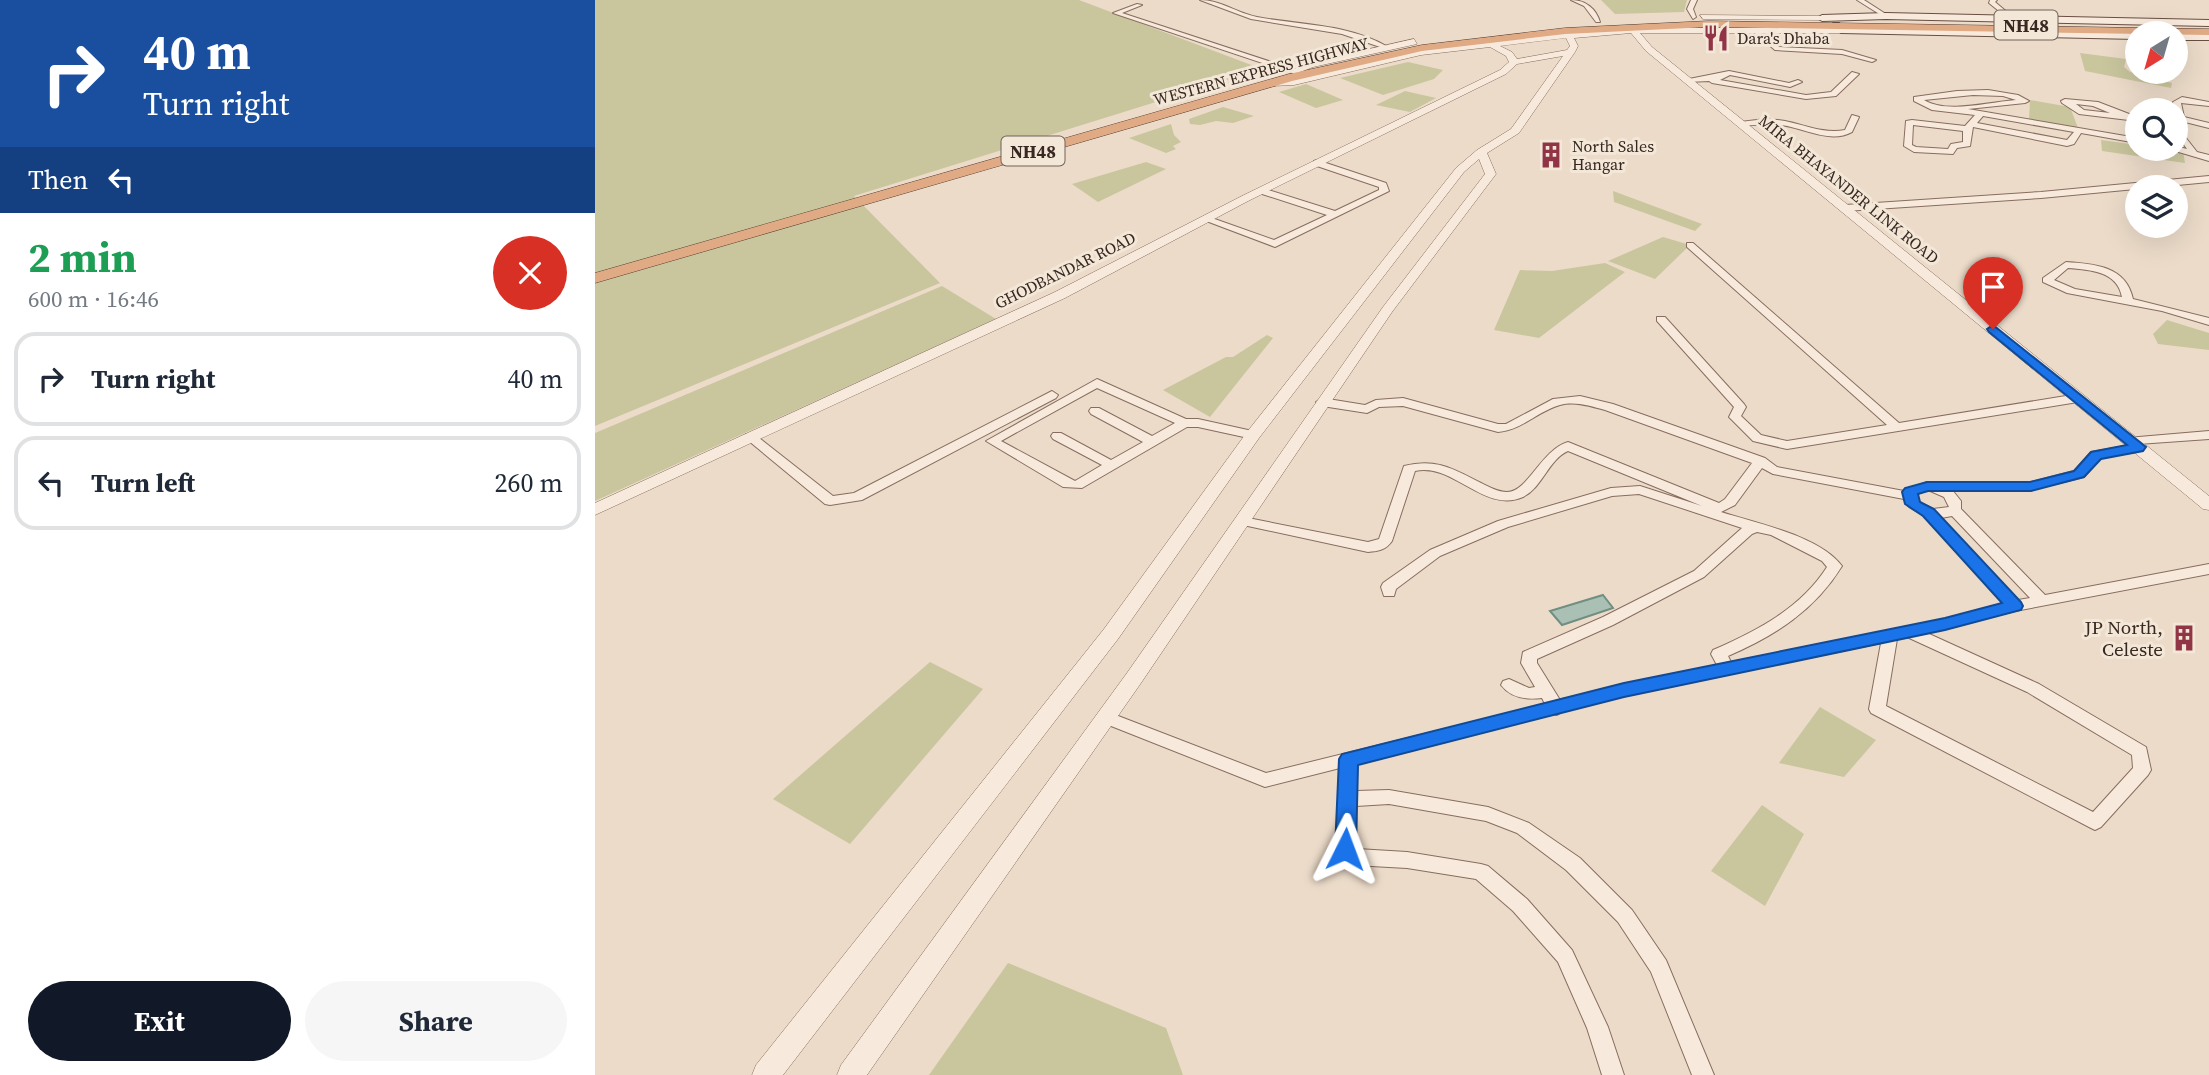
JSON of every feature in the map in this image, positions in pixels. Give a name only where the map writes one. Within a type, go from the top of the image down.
[{"type":"highway","name":"WESTERN EXPRESS HIGHWAY","points":[[595,278],[1295,71],[1434,42],[1512,32],[1626,23],[1745,19],[1835,23]]},
{"type":"highway","name":"WESTERN EXPRESS HIGHWAY","points":[[595,270],[1238,90],[1422,48],[1565,31],[1709,23],[2209,30]]},
{"type":"main road","points":[[1835,23],[1886,16],[2012,19],[2209,30]]},
{"type":"main road","points":[[1835,23],[2125,35]]},
{"type":"main road","points":[[2188,34],[2209,30]]},
{"type":"street","points":[[1203,0],[1253,18],[1343,32],[1385,47]]},
{"type":"street","points":[[1574,0],[1586,5],[1598,21]]},
{"type":"street","points":[[1693,17],[1690,9],[1694,0]]},
{"type":"street","points":[[1860,0],[1886,16]]},
{"type":"street","points":[[1991,1],[2012,19]]},
{"type":"street","points":[[1139,5],[1116,13],[1295,71],[1385,47],[1468,34],[1598,21],[1693,17],[1835,23]]},
{"type":"street","points":[[1272,83],[1294,82],[1421,52],[1489,43],[1639,31],[1807,31],[1835,23]]},
{"type":"street","name":"MIRA BHAYANDER LINK ROAD","points":[[1639,31],[1649,49],[2209,505]]},
{"type":"street","points":[[1755,31],[1777,49],[1842,52],[1872,60]]},
{"type":"street","points":[[766,1075],[1111,634],[1253,435],[1460,170],[1481,152],[1515,131],[1571,52],[1574,46],[1568,35]]},
{"type":"street","points":[[1489,43],[1509,54],[1514,62],[1571,52]]},
{"type":"street","name":"GHODBANDAR ROAD","points":[[595,510],[1060,295],[1317,163],[1503,72],[1514,62]]},
{"type":"street","points":[[1689,81],[1711,78],[1725,72],[1763,75]]},
{"type":"street","points":[[1712,81],[1729,73],[1790,85],[1798,82]]},
{"type":"street","points":[[1689,81],[1712,81],[1806,97],[1833,94],[1855,74]]},
{"type":"street","points":[[1958,108],[2025,101],[2018,96],[1994,92],[1917,99],[1932,108],[1958,108],[2125,140]]},
{"type":"street","points":[[2209,104],[2182,99],[2177,102],[2180,118],[2209,126]]},
{"type":"street","points":[[2115,119],[2078,111],[2076,106],[2065,101],[2095,104],[2125,116]]},
{"type":"street","points":[[1981,113],[1969,127],[1967,144],[1954,146],[1947,153],[1908,146],[1909,123],[1912,122],[1969,127],[2067,143],[2071,142],[2079,131]]},
{"type":"street","points":[[1741,124],[1776,122],[1813,131],[1842,134],[1848,132],[1855,117]]},
{"type":"street","points":[[2115,119],[2125,138]]},
{"type":"street","points":[[2097,135],[2093,120],[2125,119]]},
{"type":"street","points":[[2188,145],[2193,152]]},
{"type":"street","points":[[2188,151],[2209,158]]},
{"type":"street","points":[[851,1075],[1107,718],[1322,402],[1453,220],[1492,174],[1481,152]]},
{"type":"street","points":[[1206,219],[1275,244],[1384,191],[1383,185],[1317,163]]},
{"type":"street","points":[[1845,208],[2209,179]]},
{"type":"street","points":[[1262,191],[1336,215]]},
{"type":"street","points":[[1690,245],[1896,428]]},
{"type":"street","points":[[2128,302],[2124,284],[2117,277],[2102,271],[2066,265],[2047,281],[2065,291],[2180,313],[2209,322]]},
{"type":"street","points":[[2180,313],[2209,309]]},
{"type":"street","points":[[1661,319],[1740,407],[1735,417],[1756,438],[1787,445],[2078,398]]},
{"type":"street","points":[[1184,424],[1097,383],[992,441],[1068,484],[1077,485],[1184,424],[1198,423],[1253,435]]},
{"type":"street","points":[[750,437],[830,502],[857,497],[1052,395]]},
{"type":"street","points":[[1322,402],[1367,409],[1376,404],[1403,402],[1497,428],[1509,427],[1556,402],[1580,400],[1609,407],[1760,461],[1773,470],[1909,496],[1915,505],[1928,512],[2015,606]]},
{"type":"street","points":[[1095,411],[1153,442]]},
{"type":"street","points":[[1057,436],[1113,466]]},
{"type":"street","points":[[1909,496],[1914,489],[1934,487],[2031,486],[2079,474],[2096,455],[2135,444],[2208,436]]},
{"type":"street","points":[[1243,521],[1368,547],[1379,546],[1385,541],[1409,469],[1429,464],[1497,495],[1510,497],[1522,493],[1559,448],[1569,446],[1720,508],[1730,502],[1760,461]]},
{"type":"street","points":[[1934,487],[1953,497],[1956,506],[1954,510]]},
{"type":"street","points":[[1389,592],[1388,587],[1436,553],[1503,524],[1611,492],[1640,490],[1757,528],[1775,531],[1827,558],[1835,566],[1796,611],[1755,639],[1719,654],[1727,669]]},
{"type":"street","points":[[1928,512],[1944,514],[1954,510]]},
{"type":"street","points":[[1954,510],[2042,601]]},
{"type":"street","points":[[1557,709],[1529,663],[1529,656],[1608,621],[1699,574],[1747,531],[1757,528]]},
{"type":"street","points":[[1107,718],[1265,780],[1557,709],[1624,690],[1910,632],[2015,606],[2209,569]]},
{"type":"street","points":[[1890,636],[1877,709],[2095,822],[2142,770],[2140,752],[2033,688],[1910,632]]},
{"type":"street","points":[[1509,685],[1527,694],[1546,691]]},
{"type":"street","points":[[1349,759],[1345,849],[1353,857],[1407,859],[1481,872],[1520,905],[1565,956],[1597,1027],[1613,1075]]},
{"type":"street","points":[[1347,799],[1389,797],[1488,814],[1523,828],[1573,864],[1625,916],[1658,967],[1703,1075]]},
{"type":"shaded area","points":[[595,0],[1079,0],[1262,69],[854,196],[940,283],[595,426]]},
{"type":"shaded area","points":[[1601,0],[1687,0],[1684,12],[1615,14]]},
{"type":"shaded area","points":[[2080,53],[2125,59],[2125,79],[2085,71]]},
{"type":"shaded area","points":[[1408,62],[1443,70],[1434,79],[1383,95],[1340,78]]},
{"type":"shaded area","points":[[1306,84],[1343,100],[1316,108],[1279,92]]},
{"type":"shaded area","points":[[2151,84],[2172,84],[2171,88]]},
{"type":"shaded area","points":[[1405,91],[1436,98],[1410,112],[1376,105]]},
{"type":"shaded area","points":[[2030,100],[2070,107],[2078,128],[2029,120]]},
{"type":"shaded area","points":[[1223,107],[1254,116],[1233,123],[1216,121],[1200,125],[1190,124],[1189,119]]},
{"type":"shaded area","points":[[1171,124],[1174,135],[1181,142],[1173,146],[1176,149],[1166,153],[1129,138]]},
{"type":"shaded area","points":[[2101,140],[2125,143],[2125,154],[2102,151]]},
{"type":"shaded area","points":[[1146,162],[1166,169],[1098,202],[1072,184]]},
{"type":"shaded area","points":[[1613,191],[1702,224],[1695,231],[1614,202]]},
{"type":"shaded area","points":[[1663,237],[1690,245],[1655,279],[1608,261]]},
{"type":"shaded area","points":[[1605,263],[1625,272],[1539,338],[1494,330],[1520,270],[1552,271]]},
{"type":"shaded area","points":[[942,286],[996,319],[595,501],[595,433]]},
{"type":"shaded area","points":[[2167,320],[2209,333],[2209,350],[2158,344],[2153,334]]},
{"type":"shaded area","points":[[1267,335],[1273,338],[1210,417],[1163,390],[1226,357],[1233,357]]},
{"type":"shaded area","points":[[1603,595],[1613,608],[1562,625],[1550,611]]},
{"type":"shaded area","points":[[930,662],[983,689],[850,844],[773,799]]},
{"type":"shaded area","points":[[1820,707],[1876,740],[1844,777],[1779,763]]},
{"type":"shaded area","points":[[1762,805],[1804,834],[1765,906],[1711,871]]},
{"type":"shaded area","points":[[1008,963],[1166,1028],[1183,1075],[929,1075]]},
{"type":"place","name":"Dara's Dhaba","points":[[1716,38]]},
{"type":"place","name":"North Sales Hangar","points":[[1551,155]]},
{"type":"place","name":"JP North, Celeste","points":[[2184,638]]},
{"type":"route","points":[[1345,849],[1349,759],[1557,709],[1624,690],[1945,624],[2015,606],[1928,512],[1910,500],[1910,492],[1927,486],[2031,486],[2079,474],[2096,455],[2138,447],[1993,329]]}]
